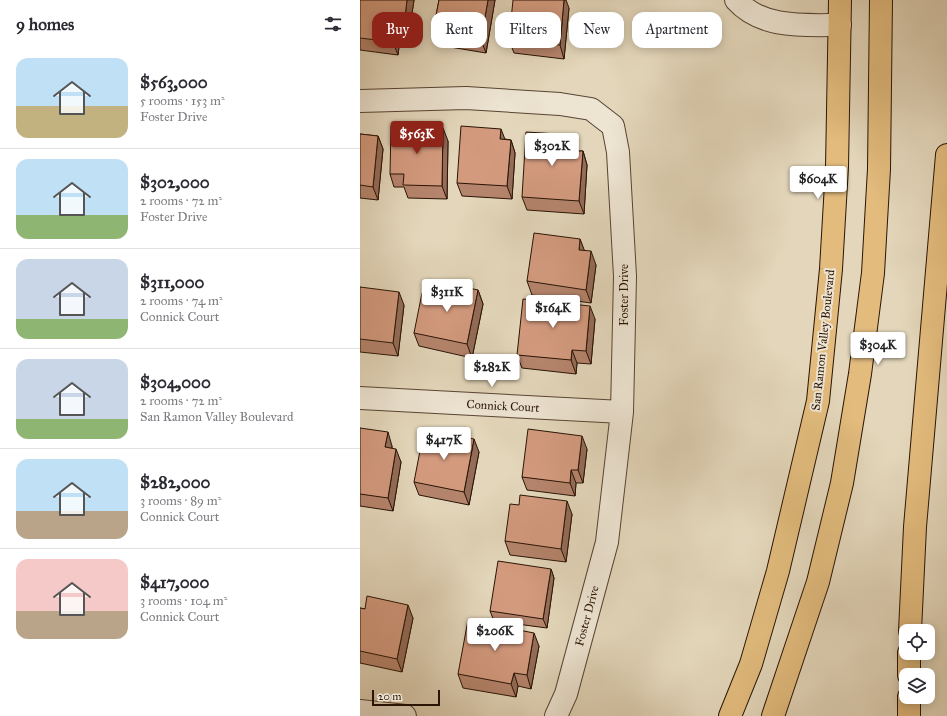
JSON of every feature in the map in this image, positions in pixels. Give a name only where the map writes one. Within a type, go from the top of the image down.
[{"type":"main road","name":"San Ramon Valley Boulevard","points":[[730,716],[750,664],[778,570],[818,401],[831,269],[838,167],[840,0]]},
{"type":"main road","points":[[773,716],[818,582],[842,483],[860,374],[873,273],[879,169],[881,0]]},
{"type":"main road","points":[[910,624],[915,527],[947,155]]},
{"type":"main road","points":[[909,704],[909,716]]},
{"type":"street","points":[[736,0],[760,18],[794,25],[840,25]]},
{"type":"street","name":"Foster Drive","points":[[360,101],[466,98],[560,104],[592,109],[613,126],[618,152],[625,276],[622,412],[607,542],[566,694],[556,716]]},
{"type":"street","name":"Connick Court","points":[[360,398],[622,412]]},
{"type":"street","points":[[360,711],[405,716]]},
{"type":"building","points":[[360,0],[407,0],[406,12],[372,12],[372,39],[360,38]]},
{"type":"building","points":[[439,0],[488,0],[486,12],[437,12]]},
{"type":"building","points":[[513,0],[564,0],[561,34],[561,12],[512,12]]},
{"type":"building","points":[[391,126],[443,128],[442,186],[403,185],[404,174],[390,174]]},
{"type":"building","points":[[461,126],[501,129],[500,139],[511,140],[507,186],[457,183]]},
{"type":"building","points":[[526,132],[574,135],[573,151],[583,151],[579,201],[522,197]]},
{"type":"building","points":[[360,134],[378,136],[373,187],[360,185]]},
{"type":"building","points":[[534,233],[580,239],[579,250],[591,251],[586,290],[527,281]]},
{"type":"building","points":[[436,281],[478,290],[467,344],[414,333],[422,293],[433,295]]},
{"type":"building","points":[[360,287],[399,292],[393,343],[360,339]]},
{"type":"building","points":[[523,299],[590,306],[586,351],[572,350],[571,360],[517,355]]},
{"type":"building","points":[[360,428],[388,432],[385,447],[396,449],[388,498],[360,494]]},
{"type":"building","points":[[528,429],[582,436],[578,470],[571,470],[570,483],[522,477]]},
{"type":"building","points":[[424,430],[474,439],[464,492],[414,482]]},
{"type":"building","points":[[520,495],[567,501],[561,549],[505,541],[510,504],[519,505]]},
{"type":"building","points":[[498,561],[551,569],[543,619],[490,611]]},
{"type":"building","points":[[367,596],[408,605],[397,659],[360,651],[360,608],[365,609]]},
{"type":"building","points":[[468,620],[534,633],[527,675],[514,673],[511,684],[458,674]]}]
